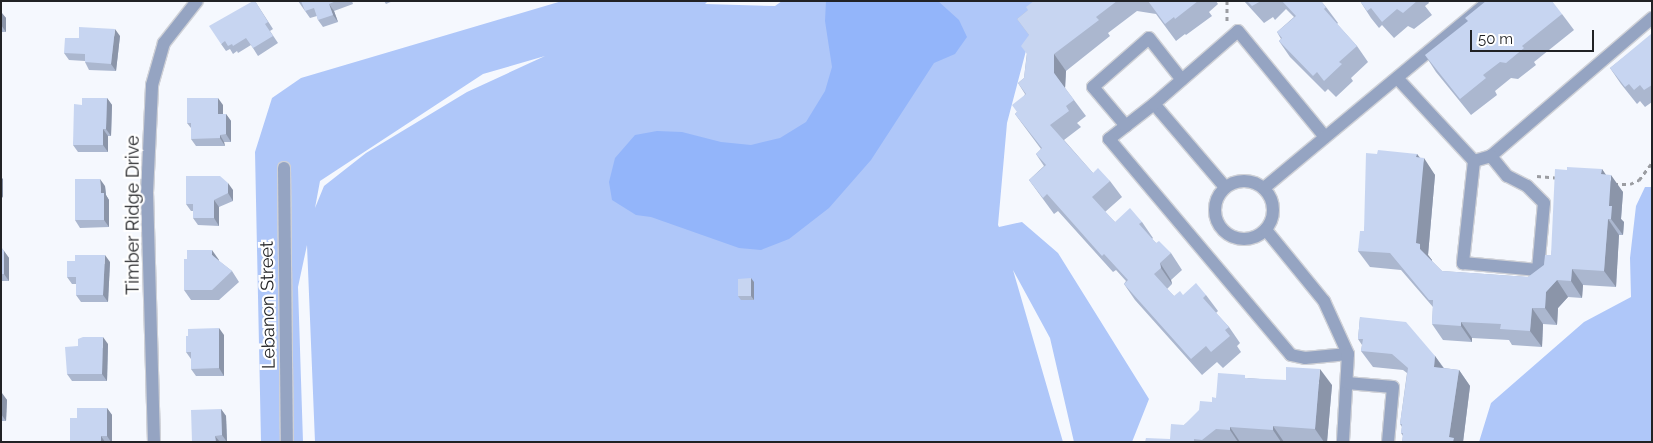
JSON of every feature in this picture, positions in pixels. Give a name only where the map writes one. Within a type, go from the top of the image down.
[{"type":"street","name":"Timber Ridge Drive","points":[[154,442],[148,193],[152,86],[164,44],[197,1]]},
{"type":"street","points":[[1264,188],[1489,1]]},
{"type":"street","points":[[1474,161],[1491,156],[1652,18]]},
{"type":"street","points":[[1325,138],[1238,31],[1154,104],[1109,139],[1291,355],[1305,358],[1348,354]]},
{"type":"street","points":[[1126,126],[1093,87],[1149,38],[1182,80]]},
{"type":"street","points":[[1398,78],[1474,161]]},
{"type":"street","points":[[1154,104],[1225,187]]},
{"type":"street","points":[[1474,161],[1463,263],[1538,270],[1544,204],[1526,186],[1507,176],[1491,156]]},
{"type":"street","name":"Lebanon Street","points":[[284,168],[287,442]]},
{"type":"street","points":[[1249,181],[1264,188],[1270,195],[1274,213],[1266,230],[1249,239],[1240,239],[1223,230],[1215,213],[1219,194],[1225,187],[1232,183],[1249,181]]},
{"type":"street","points":[[1266,230],[1324,301],[1348,354],[1343,442]]},
{"type":"street","points":[[1347,383],[1393,387],[1388,442]]},
{"type":"path","points":[[1612,184],[1630,184],[1639,180],[1652,163]]},
{"type":"path","points":[[1529,175],[1566,179]]},
{"type":"shaded area","points":[[562,1],[708,1],[705,4],[775,6],[782,1],[1048,1],[1037,9],[1007,123],[998,225],[999,227],[1022,222],[1058,253],[1149,399],[1132,442],[1074,442],[1050,338],[1013,270],[1063,442],[315,442],[307,245],[298,287],[303,442],[261,442],[255,152],[272,98],[301,78]],"holes":[[[545,56],[467,92],[366,153],[324,186],[315,208],[320,181],[483,74]]]},
{"type":"shaded area","points":[[826,1],[938,1],[959,20],[967,37],[955,54],[934,63],[871,160],[829,208],[789,239],[761,250],[739,248],[651,217],[636,215],[612,200],[609,182],[615,158],[635,135],[657,131],[682,132],[721,142],[751,145],[780,138],[806,122],[825,91],[832,67],[825,21]]},
{"type":"shaded area","points":[[1645,187],[1652,187],[1652,442],[1479,442],[1491,403],[1584,322],[1631,297],[1630,258],[1636,206]]},
{"type":"building","points":[[255,1],[268,22],[265,24],[273,36],[253,48],[246,38],[233,46],[232,44],[228,46],[225,41],[221,44],[209,26]]},
{"type":"building","points":[[301,1],[336,1],[329,4],[333,15],[318,20],[314,8],[305,11]]},
{"type":"building","points":[[1034,1],[1117,1],[1096,17],[1099,20],[1054,54],[1054,73],[1074,100],[1066,106],[1069,111],[1050,125],[1093,173],[1098,168],[1110,181],[1092,197],[1115,222],[1130,208],[1142,222],[1139,224],[1156,243],[1159,241],[1171,253],[1160,263],[1161,268],[1154,274],[1174,296],[1180,291],[1183,295],[1196,283],[1206,295],[1203,298],[1229,327],[1225,330],[1230,336],[1211,352],[1206,346],[1191,359],[1124,284],[1128,280],[1104,254],[1102,256],[1047,194],[1043,198],[1029,180],[1046,165],[1036,154],[1042,148],[1015,114],[1017,112],[1012,105],[1026,94],[1018,83],[1024,78],[1027,54],[1021,46],[1029,35],[1017,19],[1028,10],[1026,7]]},
{"type":"building","points":[[1148,1],[1198,1],[1175,19],[1174,17],[1165,24]]},
{"type":"building","points":[[1247,1],[1261,1],[1252,6]]},
{"type":"building","points":[[1282,1],[1321,1],[1326,7],[1324,9],[1357,46],[1339,62],[1342,64],[1324,81],[1317,72],[1313,76],[1279,41],[1282,38],[1277,32],[1296,16]]},
{"type":"building","points":[[1360,1],[1417,1],[1403,13],[1397,9],[1382,22],[1371,8],[1367,11]]},
{"type":"building","points":[[1486,1],[1552,1],[1562,14],[1522,46],[1524,48],[1506,63],[1500,62],[1483,75],[1486,78],[1460,99],[1425,55],[1468,21],[1465,18]]},
{"type":"building","points":[[79,27],[115,29],[111,64],[85,62],[85,54],[64,53],[65,38],[79,38]]},
{"type":"building","points":[[1651,34],[1652,85],[1644,90],[1640,85],[1634,90],[1629,84],[1625,87],[1610,68]]},
{"type":"building","points":[[82,98],[107,98],[106,129],[103,129],[103,145],[73,145],[74,104],[82,105]]},
{"type":"building","points":[[187,98],[218,98],[218,114],[226,114],[226,134],[220,135],[220,138],[191,139],[191,123],[187,123]]},
{"type":"building","points":[[1378,150],[1417,154],[1416,157],[1424,158],[1416,243],[1420,244],[1420,249],[1442,271],[1528,277],[1544,265],[1545,255],[1551,255],[1555,169],[1567,170],[1567,167],[1602,169],[1601,174],[1611,175],[1609,206],[1612,206],[1611,219],[1608,219],[1604,271],[1572,269],[1571,281],[1557,280],[1546,292],[1545,308],[1532,308],[1530,331],[1500,329],[1501,324],[1461,322],[1461,326],[1432,324],[1433,300],[1429,300],[1390,253],[1358,251],[1360,231],[1364,231],[1366,153],[1377,154]]},
{"type":"building","points":[[186,176],[220,176],[228,183],[228,193],[214,200],[214,218],[193,218],[193,204],[186,204]]},
{"type":"building","points":[[75,179],[100,179],[101,193],[104,193],[104,220],[75,220]]},
{"type":"building","points":[[1,247],[4,251],[4,274],[1,274]]},
{"type":"building","points":[[187,250],[212,250],[212,255],[232,271],[212,290],[184,290],[184,259],[187,259]]},
{"type":"building","points":[[75,255],[105,255],[103,295],[76,295],[76,277],[67,277],[67,261],[75,261]]},
{"type":"building","points":[[751,278],[751,296],[738,296],[738,279]]},
{"type":"building","points":[[1360,317],[1406,322],[1435,356],[1434,367],[1459,370],[1449,437],[1454,438],[1453,442],[1402,442],[1402,424],[1400,424],[1408,368],[1392,354],[1361,351],[1363,339],[1358,339]]},
{"type":"building","points":[[219,328],[219,368],[191,369],[191,352],[186,352],[188,329]]},
{"type":"building","points":[[83,337],[103,337],[102,374],[67,374],[65,347],[78,346],[78,339]]},
{"type":"building","points":[[1286,367],[1320,369],[1315,429],[1273,426],[1273,430],[1230,427],[1230,430],[1216,429],[1202,440],[1194,439],[1194,442],[1145,442],[1146,438],[1170,439],[1171,424],[1184,425],[1199,410],[1200,401],[1212,402],[1212,397],[1216,398],[1218,373],[1245,375],[1245,378],[1286,380]]},
{"type":"building","points":[[77,408],[107,408],[107,436],[101,436],[101,442],[70,442],[70,418],[77,418]]},
{"type":"building","points":[[221,409],[222,435],[215,436],[216,442],[192,442],[191,410]]}]
